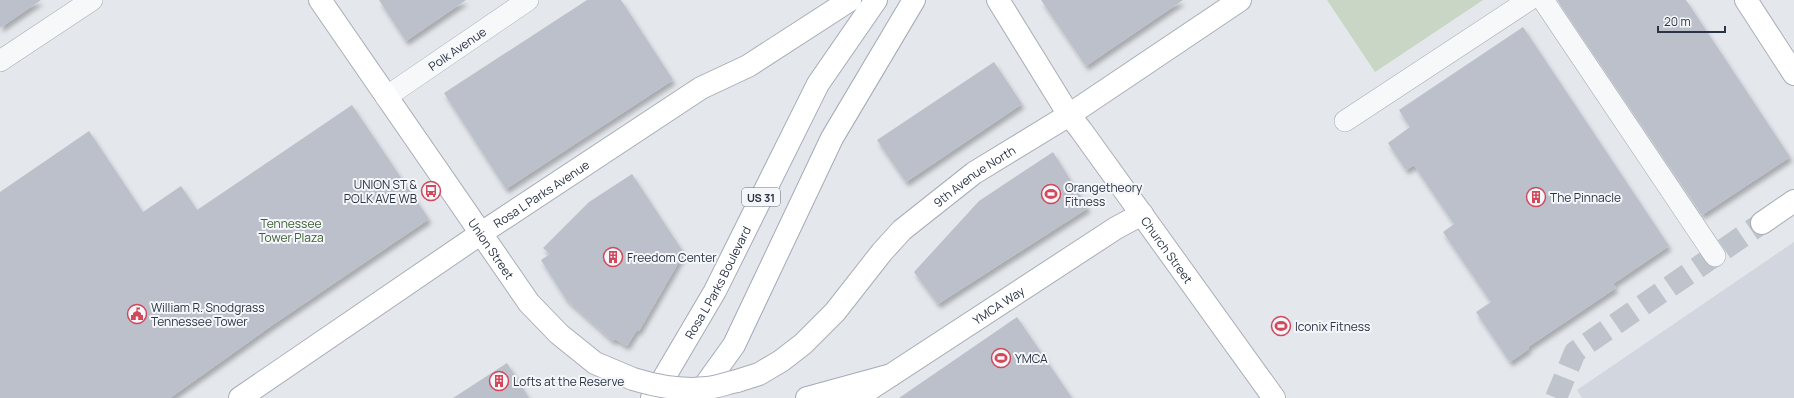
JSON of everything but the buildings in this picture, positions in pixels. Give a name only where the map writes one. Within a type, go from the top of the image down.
[{"type":"main road","name":"Union Street","points":[[320,0],[529,303],[559,334],[595,363],[654,386],[707,388],[737,381]]},
{"type":"main road","name":"Rosa L Parks Avenue","points":[[240,398],[480,234],[701,88],[748,66],[850,0]]},
{"type":"main road","name":"Rosa L Parks Boulevard","points":[[652,398],[715,291],[818,84],[876,0]]},
{"type":"main road","name":"US 31","points":[[696,398],[734,345],[832,138],[914,0]]},
{"type":"main road","name":"Church Street","points":[[998,0],[1069,115],[1274,398]]},
{"type":"main road","name":"9th Avenue North","points":[[737,381],[759,374],[781,361],[803,344],[835,312],[882,252],[902,230],[974,173],[1069,115],[1240,0]]},
{"type":"main road","points":[[1746,0],[1794,74]]},
{"type":"main road","points":[[1762,223],[1794,201]]},
{"type":"main road","name":"YMCA Way","points":[[856,398],[1116,228],[1142,214]]},
{"type":"main road","points":[[807,398],[891,375]]},
{"type":"street","points":[[0,61],[92,0]]},
{"type":"street","name":"Polk Avenue","points":[[386,97],[528,0]]},
{"type":"street","points":[[1345,121],[1530,0]]},
{"type":"street","points":[[1543,0],[1715,256]]},
{"type":"shaded area","points":[[1794,242],[1794,398],[1582,398],[1577,390]]},
{"type":"green space","points":[[1327,0],[1483,0],[1375,72]]},
{"type":"tunnel","points":[[1556,398],[1575,352],[1762,223]]},
{"type":"place","name":"UNION ST & POLK AVE WB","points":[[431,191]]},
{"type":"place","name":"Orangetheory Fitness","points":[[1051,194]]},
{"type":"place","name":"The Pinnacle","points":[[1536,197]]},
{"type":"place","name":"Freedom Center","points":[[613,257]]},
{"type":"place","name":"William R. Snodgrass Tennessee Tower","points":[[137,314]]},
{"type":"place","name":"Iconix Fitness","points":[[1281,326]]},
{"type":"place","name":"YMCA","points":[[1001,358]]},
{"type":"place","name":"Lofts at the Reserve","points":[[499,381]]},
{"type":"park label","name":"Tennessee Tower Plaza","points":[[291,230]]}]
